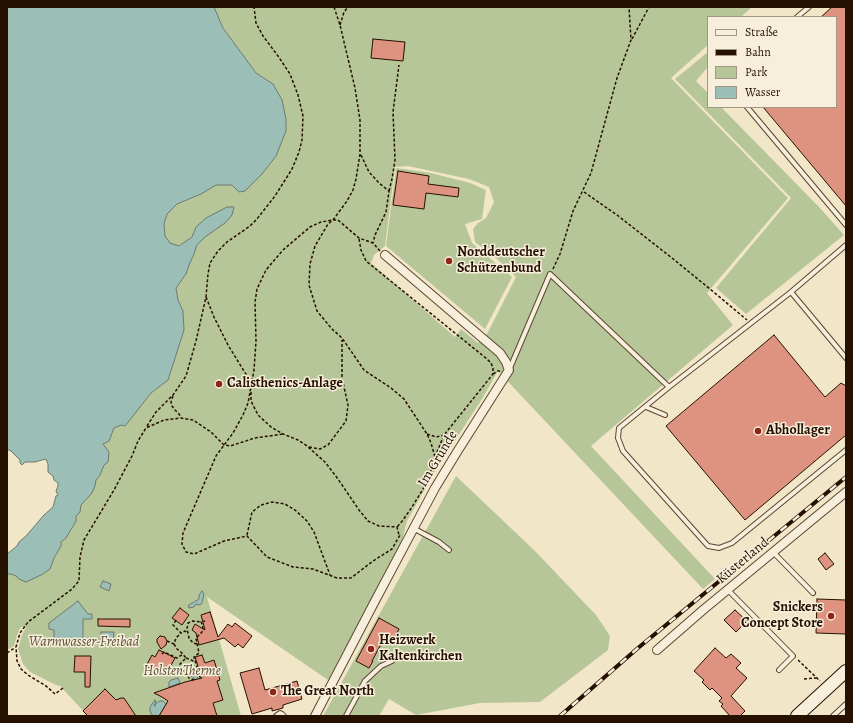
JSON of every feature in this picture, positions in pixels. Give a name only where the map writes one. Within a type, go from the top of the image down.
[{"type":"main road","points":[[797,716],[846,671]]},
{"type":"street","points":[[385,255],[500,353],[509,370]]},
{"type":"street","name":"Im Grunde","points":[[315,716],[408,536],[456,452],[509,370]]},
{"type":"street","name":"Küsterland","points":[[657,650],[846,492]]},
{"type":"lane","points":[[799,16],[810,7]]},
{"type":"lane","points":[[749,108],[846,225]]},
{"type":"lane","points":[[846,245],[791,292],[619,428],[618,438],[623,451],[708,546],[719,548],[732,543],[846,450]]},
{"type":"lane","points":[[509,370],[550,274],[669,387]]},
{"type":"lane","points":[[791,292],[846,358]]},
{"type":"lane","points":[[646,407],[666,415]]},
{"type":"lane","points":[[413,528],[450,550]]},
{"type":"lane","points":[[773,552],[814,593]]},
{"type":"lane","points":[[728,590],[794,656],[779,670]]},
{"type":"lane","points":[[346,716],[365,681],[380,666],[392,661]]},
{"type":"lane","points":[[833,716],[846,704]]},
{"type":"lane","points":[[276,716],[280,713],[284,716]]},
{"type":"path","points":[[63,688],[55,694],[21,669],[17,661],[16,647],[20,633],[28,622],[72,589],[79,581],[80,557],[84,540],[114,490],[146,428],[156,412],[173,395],[186,376],[206,297],[210,263],[218,251],[227,242],[250,226],[257,219],[275,196],[292,170],[299,152],[302,140],[303,116],[298,95],[290,74],[263,36],[256,23],[254,7]]},
{"type":"path","points":[[334,7],[340,25],[360,120],[360,154],[353,190],[347,201],[333,220],[328,224],[315,246],[310,264],[309,286],[317,311],[332,329],[342,338],[364,370],[391,388],[404,399],[427,434],[435,457]]},
{"type":"path","points":[[340,25],[344,12],[348,7]]},
{"type":"path","points":[[629,7],[631,40]]},
{"type":"path","points":[[550,274],[560,254],[573,211],[591,173],[618,78],[631,40],[649,7]]},
{"type":"path","points":[[372,243],[386,212],[392,179],[394,160],[393,112],[399,65]]},
{"type":"path","points":[[360,154],[369,172],[379,184],[389,191]]},
{"type":"path","points":[[583,191],[678,262],[747,321]]},
{"type":"path","points":[[247,536],[224,541],[194,554],[186,552],[182,544],[183,532],[216,456],[233,433],[248,403],[254,370],[256,340],[255,302],[257,288],[266,270],[283,250],[310,227],[321,222],[338,220],[359,238],[372,243],[385,255]]},
{"type":"path","points":[[206,297],[214,317],[228,344],[247,376],[251,386],[251,401],[258,415],[271,427],[307,446],[325,462],[368,521],[379,526],[396,527],[403,520],[423,489],[444,434],[493,374],[491,363],[487,359],[366,261],[361,250],[359,238]]},
{"type":"path","points":[[307,446],[320,449],[328,445],[346,421],[348,404],[342,378],[342,338]]},
{"type":"path","points":[[173,395],[172,406],[182,418]]},
{"type":"path","points":[[146,428],[164,420],[182,418],[193,420],[211,432],[224,445],[230,446],[255,438],[283,434]]},
{"type":"path","points":[[427,434],[436,437],[444,434]]},
{"type":"path","points":[[247,536],[252,512],[261,505],[272,502],[285,504],[308,521],[314,532],[330,575]]},
{"type":"path","points":[[396,527],[400,535]]},
{"type":"path","points":[[247,536],[267,557],[293,567],[314,568],[337,578],[351,578],[392,549],[400,535]]},
{"type":"path","points":[[400,535],[408,536]]},
{"type":"path","points":[[176,620],[173,625],[181,633]]},
{"type":"path","points":[[197,644],[193,643],[189,638],[187,630],[188,623],[193,621],[205,621]]},
{"type":"path","points":[[201,622],[203,626],[202,632],[196,638],[199,653],[194,657],[201,677]]},
{"type":"path","points":[[174,644],[176,638],[181,633],[188,633]]},
{"type":"path","points":[[167,641],[174,644],[186,658],[196,662]]},
{"type":"path","points":[[7,653],[16,647]]},
{"type":"path","points":[[162,654],[164,652],[177,658],[183,654]]},
{"type":"path","points":[[794,656],[827,688]]},
{"type":"path","points":[[179,670],[180,664],[186,658]]},
{"type":"path","points":[[166,672],[169,673],[179,670],[186,672],[189,678],[194,680]]},
{"type":"path","points":[[804,678],[817,678]]},
{"type":"green space","points":[[214,7],[752,7],[742,16],[707,16],[707,46],[671,78],[788,198],[707,293],[733,325],[591,446],[715,579],[703,589],[498,371],[482,399],[434,473],[407,521],[401,544],[328,680],[207,597],[241,716],[88,716],[60,686],[30,672],[23,664],[18,649],[26,627],[21,627],[14,646],[7,650],[7,574],[16,576],[19,579],[50,569],[61,546],[61,542],[66,538],[76,521],[76,516],[80,512],[81,505],[95,486],[96,480],[100,475],[104,465],[103,443],[109,441],[114,428],[121,425],[125,426],[151,393],[168,380],[184,330],[183,311],[178,300],[176,288],[186,274],[197,245],[205,237],[225,223],[227,207],[206,218],[197,227],[192,237],[179,246],[170,243],[165,236],[164,224],[167,214],[177,204],[201,194],[216,185],[232,185],[239,192],[245,191],[262,174],[276,156],[282,100],[273,84],[256,73],[223,28]],"holes":[[[408,166],[469,179],[489,187],[494,202],[486,218],[478,223],[473,229],[475,242],[496,258],[516,277],[487,334],[478,343],[461,329],[455,337],[371,263],[374,255],[385,246],[395,167]]]},
{"type":"green space","points":[[707,53],[707,68],[696,81],[707,92],[707,108],[722,108],[820,208],[844,235],[746,314],[716,288],[791,198],[675,79]]},
{"type":"green space","name":"Norddeutscher Schützenbund","points":[[396,168],[431,173],[470,183],[486,190],[482,219],[465,224],[472,243],[512,277],[485,329],[386,246]]},
{"type":"green space","points":[[456,476],[535,551],[596,615],[610,636],[608,650],[540,702],[480,703],[416,715],[389,699],[379,716],[323,716]]},
{"type":"water","points":[[7,7],[214,7],[223,28],[256,73],[273,84],[282,100],[286,119],[286,131],[276,156],[262,174],[245,191],[239,192],[232,185],[216,185],[201,194],[177,204],[167,214],[164,224],[165,236],[170,243],[179,246],[192,237],[196,227],[206,218],[227,207],[234,207],[232,215],[225,223],[205,237],[197,245],[186,274],[176,288],[178,300],[183,311],[184,330],[168,380],[151,393],[125,426],[121,425],[114,428],[109,441],[103,444],[109,452],[108,462],[104,465],[96,480],[92,493],[81,505],[80,512],[76,516],[76,521],[66,538],[61,542],[61,546],[50,569],[26,582],[16,576],[7,574],[7,554],[17,546],[19,542],[53,507],[56,496],[58,495],[56,491],[58,483],[48,472],[48,464],[46,459],[35,462],[25,462],[22,465],[20,460],[7,449]]},
{"type":"water","points":[[103,581],[111,584],[109,591],[100,587]]},
{"type":"water","points":[[202,591],[204,594],[202,603],[200,605],[196,604],[194,607],[189,608],[189,605],[199,599],[199,595]]},
{"type":"water","points":[[78,601],[88,614],[92,614],[92,619],[83,619],[83,644],[54,644],[54,630],[49,629],[49,623]]},
{"type":"water","points":[[101,632],[114,632],[113,644],[100,644]]},
{"type":"water","points":[[190,669],[194,669],[196,671],[198,679],[195,680],[193,677],[188,675]]},
{"type":"water","points":[[178,678],[180,683],[169,687],[169,682],[171,680]]},
{"type":"water","points":[[155,700],[154,706],[160,701],[163,701],[166,705],[159,716],[152,715],[150,711],[150,707]]},
{"type":"building","points":[[832,7],[846,7],[846,206],[764,108],[837,108],[837,16],[822,16]]},
{"type":"building","points":[[373,39],[405,42],[403,61],[371,58]]},
{"type":"building","points":[[398,171],[429,176],[428,184],[459,188],[458,197],[426,193],[424,209],[393,205]]},
{"type":"building","name":"Abhollager","points":[[774,335],[825,397],[841,383],[846,386],[846,435],[745,520],[666,426]]},
{"type":"building","points":[[825,553],[834,564],[826,570],[818,559]]},
{"type":"building","name":"Snickers Concept Store","points":[[817,599],[846,600],[846,634],[816,633]]},
{"type":"building","points":[[180,608],[189,615],[182,625],[172,618]]},
{"type":"building","points":[[735,610],[747,621],[736,632],[724,620]]},
{"type":"building","points":[[210,612],[218,637],[228,624],[232,627],[235,623],[252,636],[243,648],[238,644],[235,647],[224,638],[199,645],[196,633],[192,630],[195,624],[205,630],[201,615]]},
{"type":"building","name":"Heizwerk Kaltenkirchen","points":[[379,618],[399,629],[394,639],[386,635],[369,668],[356,661]]},
{"type":"building","points":[[98,619],[130,619],[130,627],[98,626]]},
{"type":"building","points":[[160,636],[165,637],[167,641],[166,645],[161,649],[157,642],[157,639]]},
{"type":"building","points":[[715,648],[726,658],[731,654],[741,663],[736,668],[747,678],[731,696],[745,711],[740,716],[730,716],[721,706],[723,704],[719,701],[722,698],[712,688],[710,690],[702,682],[704,680],[694,671]]},
{"type":"building","points":[[159,650],[175,658],[165,676],[146,666],[152,655],[155,657]]},
{"type":"building","points":[[202,655],[205,663],[214,660],[220,680],[217,681],[223,700],[213,703],[217,716],[159,716],[168,701],[154,693],[185,682],[202,678],[195,657]]},
{"type":"building","points":[[75,656],[91,656],[90,687],[85,687],[85,672],[74,672]]},
{"type":"building","name":"The Great North","points":[[259,668],[265,690],[297,681],[302,699],[283,705],[283,708],[272,711],[272,708],[252,714],[240,673]]},
{"type":"building","points":[[105,689],[116,700],[124,698],[136,716],[88,716],[83,711]]},
{"type":"railway","points":[[560,716],[638,648],[846,477]]},
{"type":"place","name":"Norddeutscher Schützenbund","points":[[449,261]]},
{"type":"place","name":"Calisthenics-Anlage","points":[[219,384]]},
{"type":"place","name":"Abhollager","points":[[758,431]]},
{"type":"place","name":"Snickers Concept Store","points":[[831,616]]},
{"type":"place","name":"Heizwerk Kaltenkirchen","points":[[371,649]]},
{"type":"place","name":"The Great North","points":[[273,692]]},
{"type":"park label","name":"Warmwasser-Freibad","points":[[84,643]]},
{"type":"park label","name":"HolstenTherme","points":[[182,672]]}]
